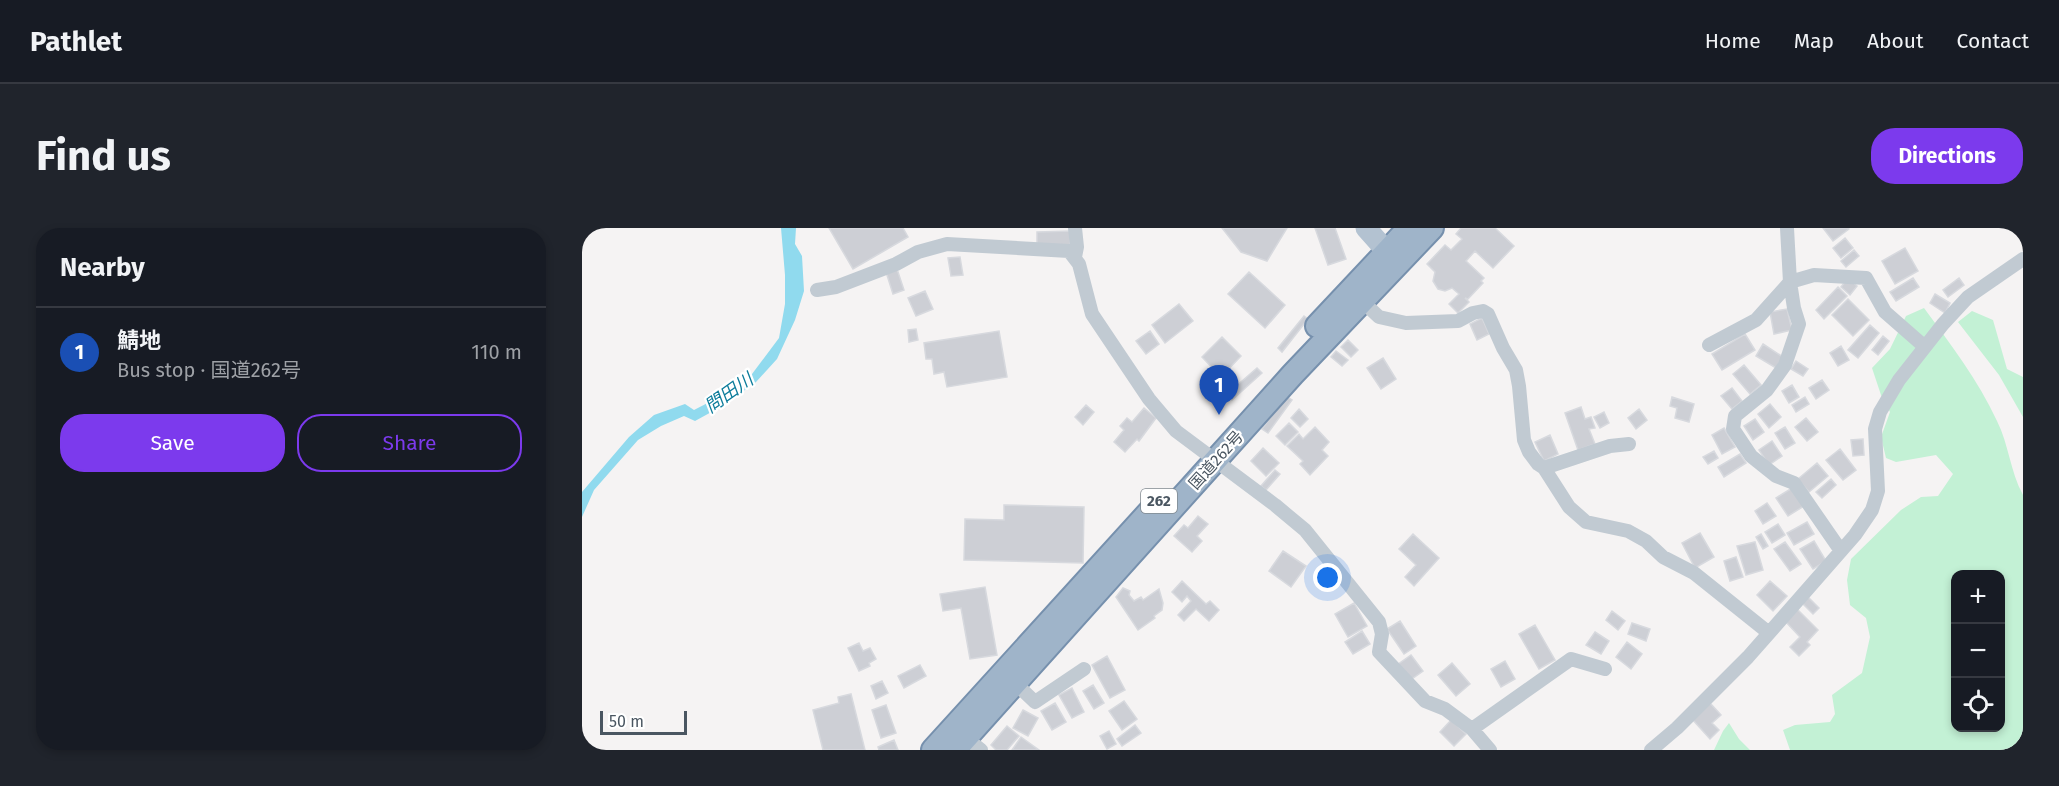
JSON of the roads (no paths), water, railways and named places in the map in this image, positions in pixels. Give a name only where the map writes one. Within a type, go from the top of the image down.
[{"type":"highway","name":"国道262号","points":[[964,741],[1209,457],[1362,302],[1392,259],[1408,228]]},
{"type":"highway","name":"国道262号","points":[[933,750],[964,741],[1209,457],[1293,352],[1392,259],[1432,228]]},
{"type":"main road","points":[[1366,228],[1392,259]]},
{"type":"street","points":[[1075,228],[1077,247],[1075,257],[1092,315],[1149,399],[1169,423],[1209,457],[1305,530],[1379,622],[1382,634],[1379,652],[1425,701],[1445,709],[1472,729],[1490,750]]},
{"type":"street","points":[[1787,228],[1790,282],[1799,324],[1785,365],[1767,390],[1735,416],[1733,429],[1751,456],[1776,476],[1794,483],[1841,551]]},
{"type":"street","points":[[817,290],[836,287],[896,264],[918,252],[947,244],[1037,251],[1064,250],[1069,251],[1075,257]]},
{"type":"street","points":[[1651,750],[1677,728],[1715,687],[1724,681],[1841,551],[1872,510],[1878,491],[1875,429],[1880,412],[1899,380],[1924,347],[1968,297],[2023,260]]},
{"type":"street","points":[[1709,345],[1756,320],[1790,282],[1814,275],[1866,278],[1885,312],[1924,347]]},
{"type":"street","points":[[1362,302],[1378,317],[1406,323],[1458,321],[1473,313],[1483,311],[1488,314],[1516,370],[1524,441],[1569,507],[1586,522],[1628,531],[1646,542],[1663,557],[1694,573],[1768,633]]},
{"type":"street","points":[[1544,468],[1610,446],[1629,444]]},
{"type":"street","points":[[1472,729],[1571,659],[1605,669]]},
{"type":"street","points":[[1015,683],[1035,702],[1084,669]]},
{"type":"water","name":"問田川","points":[[781,228],[796,228],[795,244],[802,256],[804,291],[795,320],[777,359],[756,382],[726,404],[695,421],[684,416],[638,440],[594,490],[582,517],[582,492],[629,437],[654,415],[685,404],[694,410],[725,394],[749,378],[779,338],[785,304]]},
{"type":"place","name":"鯖地","points":[[1219,415]]}]
